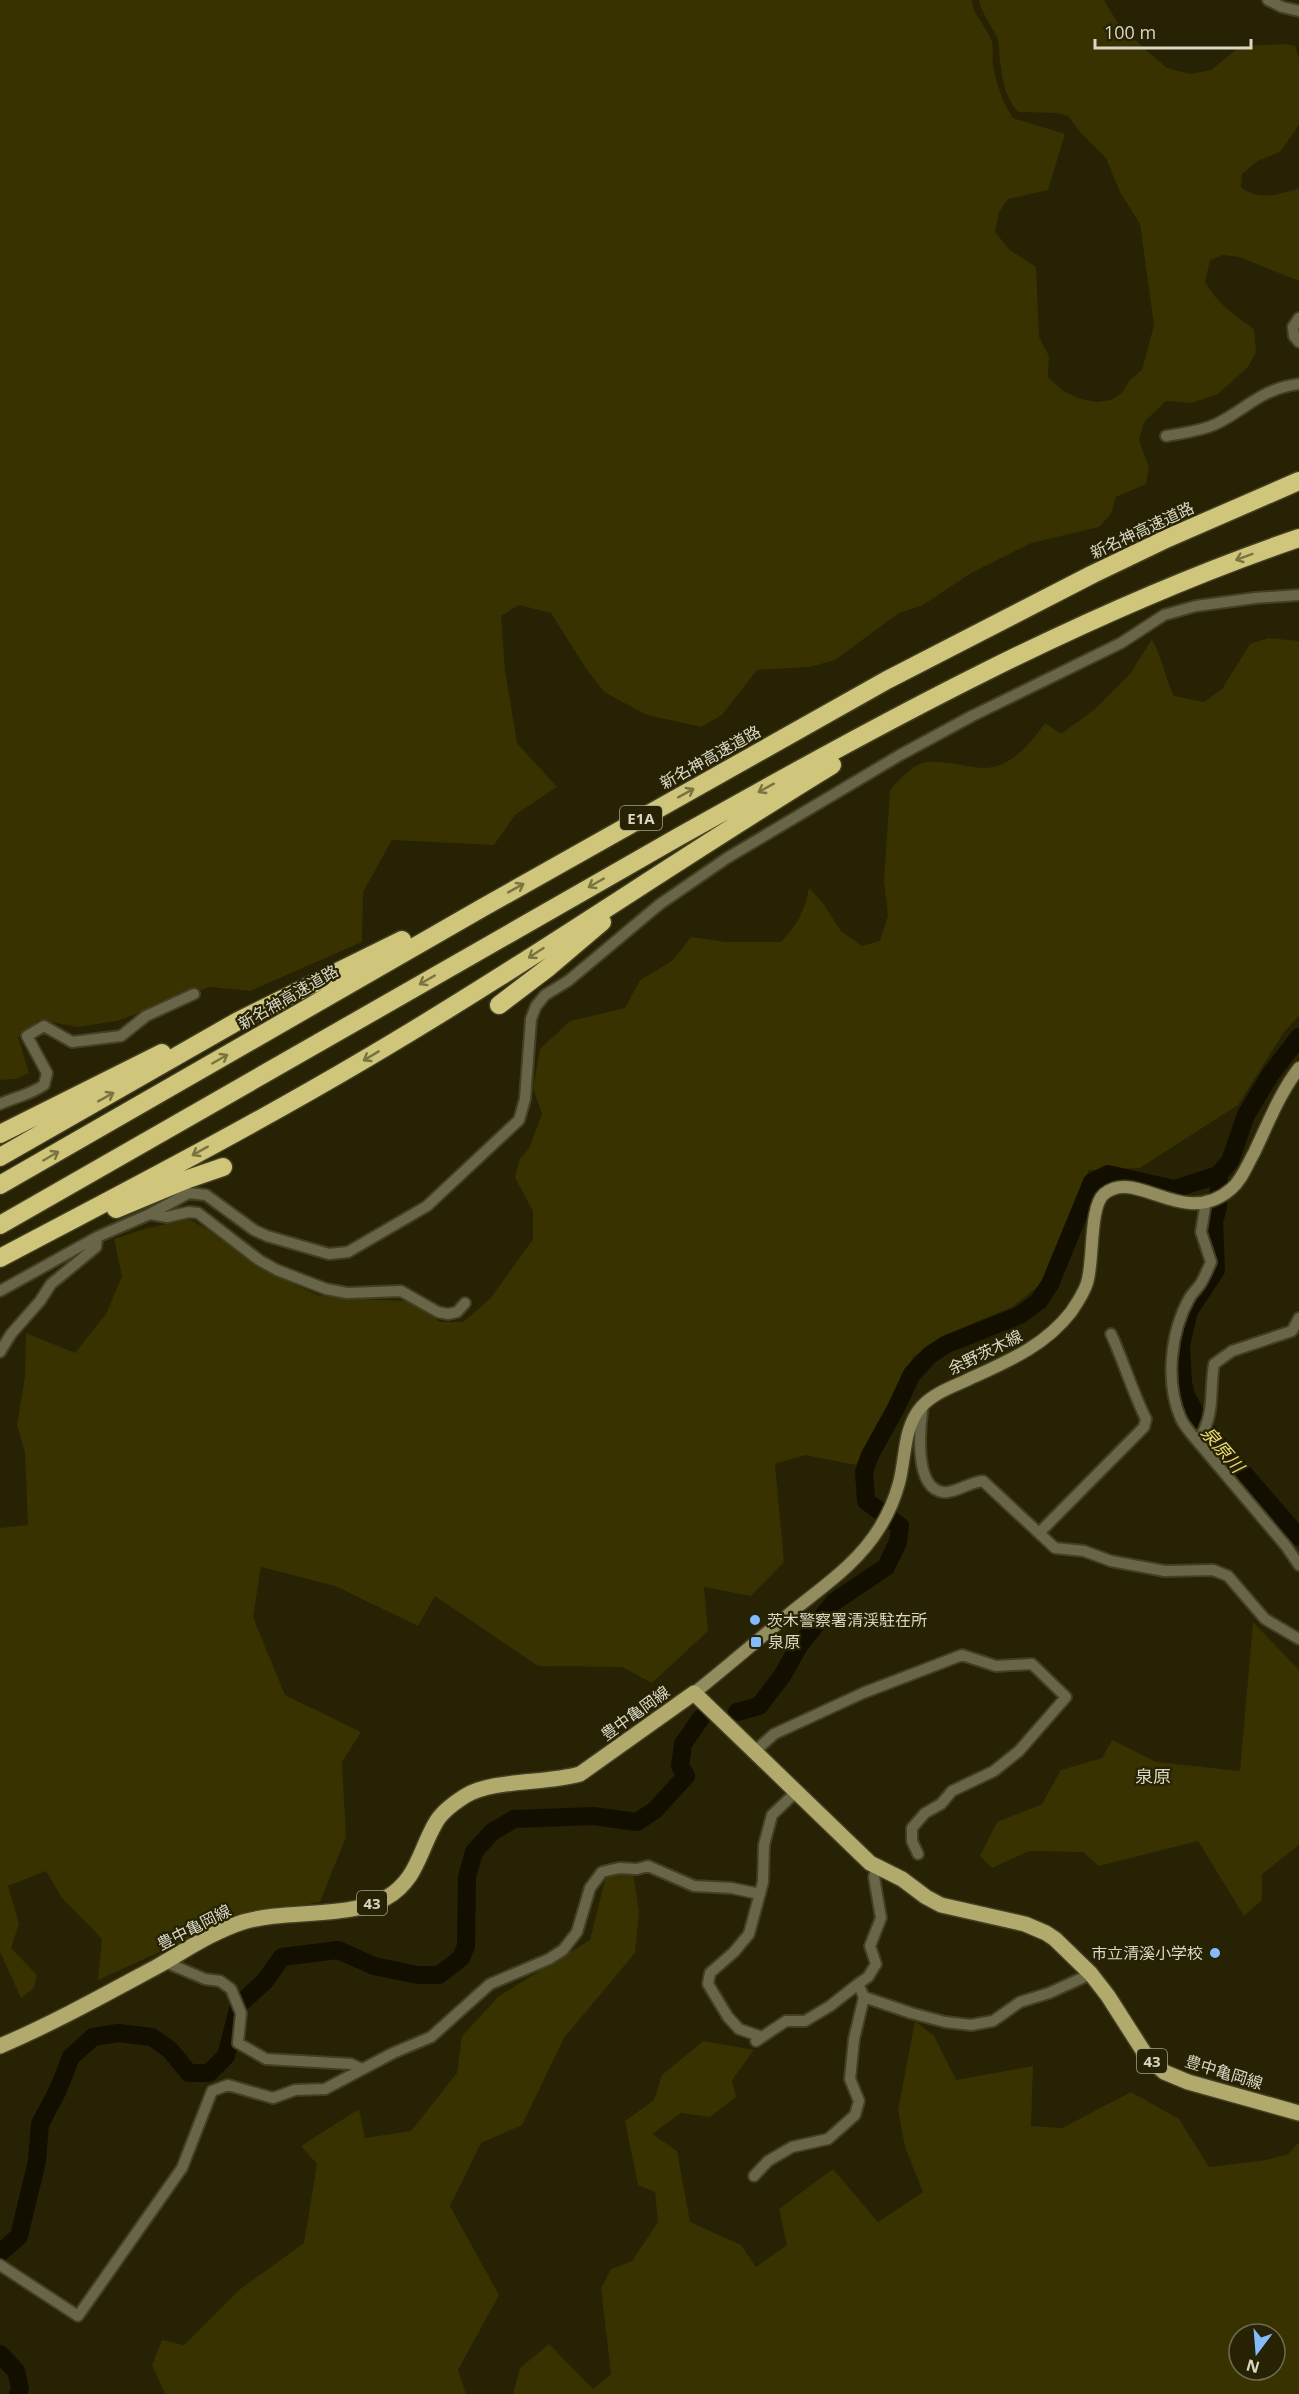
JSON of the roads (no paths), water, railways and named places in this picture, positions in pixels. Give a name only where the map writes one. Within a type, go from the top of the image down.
[{"type":"highway","name":"新名神高速道路","points":[[0,1185],[482,908],[887,680],[1093,574],[1168,538],[1299,481]]},
{"type":"highway","name":"E1A","points":[[0,1225],[601,880],[799,770],[957,686],[1099,617],[1242,557],[1299,538]]},
{"type":"highway","points":[[0,1258],[119,1196],[365,1059],[464,1000],[673,864],[833,764],[1099,617]]},
{"type":"highway","points":[[500,1005],[673,864]]},
{"type":"highway","points":[[0,1134],[147,1059],[238,1021],[393,946],[439,918],[482,908]]},
{"type":"highway","points":[[0,1156],[238,1021]]},
{"type":"highway","points":[[22,1246],[223,1167]]},
{"type":"main road","name":"余野茨木線","points":[[694,1693],[835,1577],[863,1551],[890,1508],[899,1484],[908,1432],[914,1416],[923,1404],[942,1391],[1025,1353],[1048,1336],[1068,1315],[1079,1301],[1088,1282],[1095,1214],[1102,1195],[1125,1186],[1140,1189],[1170,1201],[1190,1204],[1224,1195],[1240,1181],[1278,1101],[1299,1068]]},
{"type":"main road","name":"豊中亀岡線","points":[[0,2046],[27,2035],[165,1962],[192,1945],[242,1923],[267,1917],[347,1909],[384,1899],[412,1876],[436,1822],[450,1806],[467,1795],[487,1787],[560,1780],[580,1774],[694,1693],[870,1863],[902,1879],[941,1905],[1025,1924],[1046,1933],[1065,1948],[1091,1974],[1147,2057],[1164,2072],[1188,2082],[1299,2113]]},
{"type":"street","points":[[1268,0],[1282,7],[1299,11]]},
{"type":"street","points":[[1299,318],[1293,327],[1294,336],[1299,342]]},
{"type":"street","points":[[1166,436],[1204,429],[1217,424],[1266,393],[1299,384]]},
{"type":"street","points":[[0,1292],[97,1237],[150,1214],[189,1193],[206,1196],[254,1230],[267,1236],[329,1254],[348,1252],[427,1206],[519,1120],[525,1099],[531,1019],[536,1006],[545,995],[568,981],[660,904],[717,864],[900,755],[1121,642],[1164,615],[1196,606],[1255,597],[1299,595]]},
{"type":"street","points":[[0,1104],[12,1098],[29,1095],[44,1085],[47,1073],[27,1035],[44,1026],[72,1042],[120,1036],[146,1016],[194,994]]},
{"type":"street","points":[[1208,1200],[1201,1232],[1211,1262],[1203,1281],[1190,1297],[1175,1338],[1172,1364],[1173,1388],[1181,1420],[1286,1546],[1299,1565]]},
{"type":"street","points":[[150,1214],[167,1217],[189,1212],[198,1213],[259,1260],[277,1270],[326,1289],[347,1293],[401,1291],[438,1312],[448,1314],[457,1312],[465,1303]]},
{"type":"street","points":[[0,1352],[51,1284],[96,1247],[97,1237]]},
{"type":"street","points":[[1198,1442],[1211,1410],[1214,1364],[1232,1351],[1292,1331],[1299,1318]]},
{"type":"street","points":[[1039,1533],[1144,1427],[1146,1419],[1132,1390],[1127,1368],[1111,1334]]},
{"type":"street","points":[[923,1404],[920,1428],[921,1462],[926,1479],[935,1490],[946,1493],[972,1482],[983,1481],[1055,1548],[1084,1551],[1134,1566],[1165,1571],[1214,1570],[1228,1576],[1265,1619],[1299,1639]]},
{"type":"street","points":[[754,1752],[774,1734],[863,1693],[962,1655],[996,1666],[1032,1664],[1066,1697],[1018,1751],[994,1771],[952,1791],[941,1804],[925,1813],[912,1828],[912,1840],[918,1854]]},
{"type":"street","points":[[796,1792],[772,1815],[764,1845],[763,1882],[749,1934],[734,1952],[710,1972],[708,1984],[728,2017],[739,2028],[759,2039],[786,2021],[805,2021],[830,2006],[868,1977],[876,1964],[870,1946],[881,1918],[874,1877],[877,1866]]},
{"type":"street","points":[[0,2265],[78,2316],[182,2168],[212,2091],[228,2085],[273,2098],[295,2090],[325,2089],[431,2037],[490,1984],[549,1959],[562,1950],[577,1932],[590,1888],[602,1872],[648,1866],[694,1886],[731,1888],[760,1894]]},
{"type":"street","points":[[165,1962],[205,1979],[220,1981],[231,1989],[241,2013],[238,2043],[266,2059],[351,2064],[362,2069]]},
{"type":"street","points":[[864,1997],[945,2022],[971,2025],[993,2021],[1020,2002],[1049,1993],[1091,1974]]},
{"type":"street","points":[[754,2176],[768,2161],[792,2147],[828,2139],[855,2115],[859,2101],[850,2079],[854,2039],[864,1997],[858,1984]]},
{"type":"waterway","points":[[737,1712],[759,1706],[782,1676],[799,1646],[834,1602],[886,1567],[898,1542],[900,1526],[866,1501],[864,1472],[870,1455],[912,1374],[930,1355],[945,1345],[1020,1315],[1039,1301],[1050,1284],[1092,1182],[1108,1174],[1174,1189],[1218,1175],[1230,1161],[1246,1115],[1270,1075],[1299,1037]]},
{"type":"waterway","name":"泉原川","points":[[1219,1180],[1218,1207],[1214,1222],[1216,1270],[1189,1311],[1181,1345],[1183,1383],[1186,1395],[1200,1423],[1299,1537]]},
{"type":"waterway","points":[[0,2253],[19,2236],[37,2161],[40,2124],[58,2090],[71,2057],[93,2037],[118,2033],[152,2037],[170,2050],[189,2073],[209,2073],[226,2056],[239,2005],[265,1981],[282,1957],[338,1950],[374,1966],[417,1975],[439,1975],[461,1958],[466,1946],[467,1877],[474,1852],[492,1832],[514,1819],[593,1816],[637,1822],[655,1810],[686,1776],[680,1766],[683,1744],[701,1718]]},
{"type":"waterway","points":[[0,2354],[16,2371],[20,2388],[18,2394]]},
{"type":"place","name":"茨木警察署清渓駐在所","points":[[755,1620]]},
{"type":"place","name":"泉原","points":[[756,1642]]},
{"type":"place","name":"市立清溪小学校","points":[[1215,1953]]},
{"type":"district","name":"泉原","points":[[1153,1776]]}]
